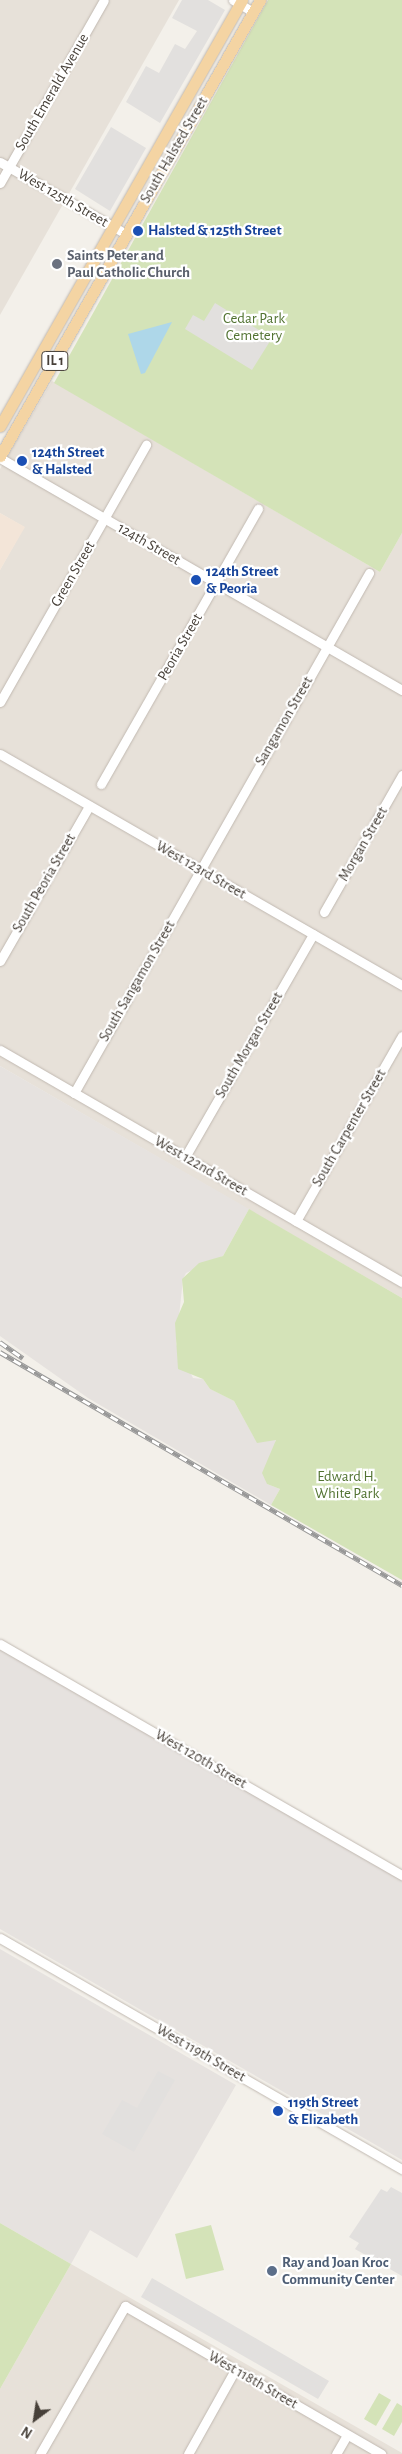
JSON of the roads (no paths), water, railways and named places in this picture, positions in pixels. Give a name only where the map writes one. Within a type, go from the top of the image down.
[{"type":"main road","name":"South Halsted Street","points":[[0,457],[260,0]]},
{"type":"main road","name":"South Halsted Street","points":[[0,426],[238,1]]},
{"type":"street","name":"South Emerald Avenue","points":[[0,184],[104,0]]},
{"type":"street","points":[[238,1],[253,12]]},
{"type":"street","name":"West 125th Street","points":[[0,162],[126,234]]},
{"type":"street","name":"Green Street","points":[[0,702],[146,445]]},
{"type":"street","name":"124th Street","points":[[0,457],[402,690]]},
{"type":"street","name":"Peoria Street","points":[[101,784],[258,510]]},
{"type":"street","name":"Sangamon Street","points":[[200,869],[369,574]]},
{"type":"street","name":"West 123rd Street","points":[[0,754],[402,985]]},
{"type":"street","name":"Morgan Street","points":[[324,912],[402,776]]},
{"type":"street","name":"South Peoria Street","points":[[0,961],[89,806]]},
{"type":"street","name":"South Sangamon Street","points":[[74,1093],[200,869]]},
{"type":"street","name":"South Morgan Street","points":[[185,1157],[313,934]]},
{"type":"street","name":"South Carpenter Street","points":[[296,1221],[402,1036]]},
{"type":"street","name":"West 122nd Street","points":[[0,1050],[402,1282]]},
{"type":"street","name":"West 120th Street","points":[[0,1644],[402,1875]]},
{"type":"street","name":"West 119th Street","points":[[0,1938],[402,2169]]},
{"type":"street","name":"West 118th Street","points":[[40,2454],[125,2306],[381,2454]]},
{"type":"street","points":[[188,2454],[235,2370]]},
{"type":"street","points":[[336,2454],[347,2434]]},
{"type":"water","points":[[172,322],[145,373],[141,374],[128,334]]},
{"type":"railway","points":[[0,1342],[23,1358]]},
{"type":"railway","points":[[0,1352],[402,1585]]},
{"type":"place","name":"Halsted & 125th Street","points":[[138,231]]},
{"type":"place","name":"Saints Peter and Paul Catholic Church","points":[[57,264]]},
{"type":"place","name":"124th Street & Halsted","points":[[22,461]]},
{"type":"place","name":"124th Street & Peoria","points":[[196,580]]},
{"type":"place","name":"119th Street & Elizabeth","points":[[278,2111]]},
{"type":"place","name":"Ray and Joan Kroc Community Center","points":[[272,2271]]},
{"type":"park label","name":"Cedar Park Cemetery","points":[[254,326]]},
{"type":"park label","name":"Edward H. White Park","points":[[347,1484]]}]
